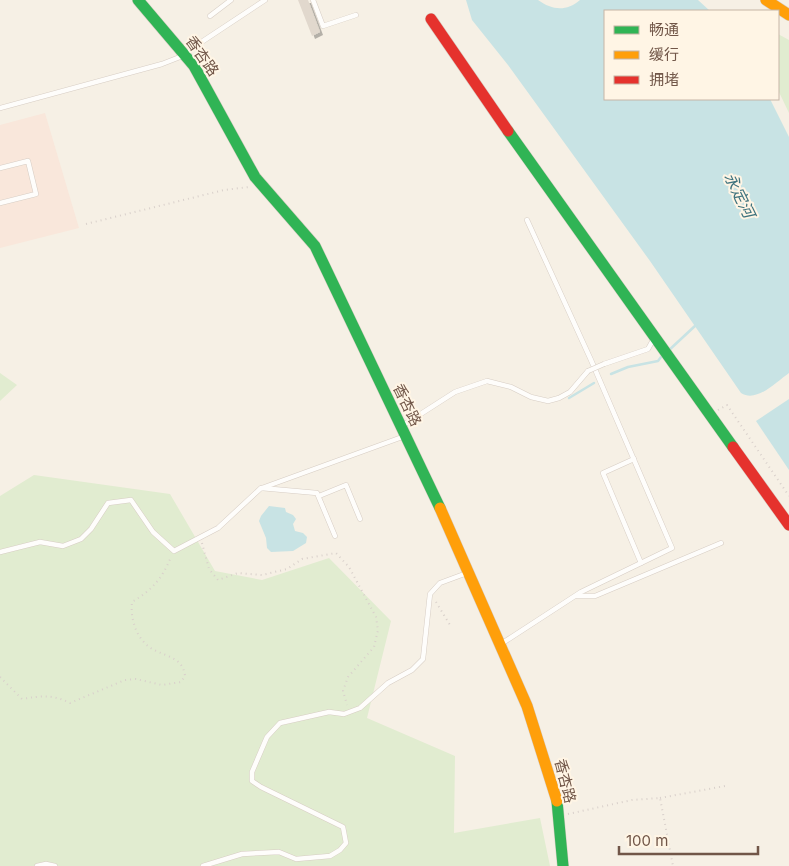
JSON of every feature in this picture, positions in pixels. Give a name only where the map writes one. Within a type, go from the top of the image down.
[{"type":"main road","name":"香杏路","points":[[138,0],[194,66],[255,177],[315,246],[468,572],[527,706],[556,796],[563,866]]},
{"type":"main road","points":[[766,0],[789,15]]},
{"type":"main road","points":[[430,19],[653,339],[789,525]]},
{"type":"lane","points":[[210,16],[231,0]]},
{"type":"lane","points":[[0,108],[162,64],[185,55],[194,47],[266,0]]},
{"type":"lane","points":[[313,0],[323,26],[356,15]]},
{"type":"lane","points":[[0,168],[28,160],[36,194],[0,202]]},
{"type":"lane","points":[[500,645],[574,596],[672,548],[591,360],[526,220]]},
{"type":"lane","points":[[0,552],[40,542],[63,546],[80,539],[90,529],[108,503],[131,500],[153,532],[174,551],[218,528],[261,488],[403,431],[456,392],[487,381],[511,387],[531,397],[548,401],[560,398],[570,392],[588,371],[648,349],[653,339]]},
{"type":"lane","points":[[634,459],[603,473],[640,563]]},
{"type":"lane","points":[[319,496],[346,485],[360,519]]},
{"type":"lane","points":[[261,488],[317,493],[335,536]]},
{"type":"lane","points":[[574,596],[595,596],[721,544]]},
{"type":"lane","points":[[203,866],[242,854],[279,852],[296,859],[330,856],[340,850],[346,843],[343,827],[252,781],[252,772],[267,737],[280,723],[329,712],[344,714],[360,708],[388,683],[412,670],[423,659],[430,594],[440,583],[468,572]]},
{"type":"lane","points":[[37,866],[46,864],[55,866]]},
{"type":"path","points":[[86,224],[224,190],[262,186]]},
{"type":"path","points":[[709,416],[727,405],[789,496]]},
{"type":"path","points":[[200,537],[209,569],[218,580],[238,573],[262,575],[287,569],[302,559],[336,554],[349,567],[376,617],[378,630],[374,647],[348,677],[343,691],[349,712]]},
{"type":"path","points":[[0,677],[22,699],[39,696],[57,696],[70,703],[124,680],[136,679],[162,685],[181,682],[186,676],[178,660],[152,649],[139,636],[131,615],[132,602],[148,593],[165,572],[174,551]]},
{"type":"path","points":[[430,594],[450,624]]},
{"type":"path","points":[[558,816],[632,800],[660,798],[725,786]]},
{"type":"path","points":[[660,798],[673,866]]},
{"type":"shaded area","points":[[45,113],[79,228],[0,248],[0,125]]},
{"type":"green space","points":[[779,35],[789,40],[789,113],[779,92]]},
{"type":"green space","points":[[0,373],[17,385],[0,401]]},
{"type":"green space","points":[[34,475],[170,494],[215,571],[262,580],[329,558],[391,621],[367,718],[455,756],[454,833],[540,818],[550,866],[0,866],[0,496]]},
{"type":"water","name":"永定河","points":[[466,0],[538,0],[554,8],[564,8],[580,0],[698,0],[709,10],[604,10],[604,100],[770,100],[789,137],[789,373],[760,393],[747,395],[741,393],[650,261],[508,65],[472,20]]},
{"type":"water","points":[[789,399],[789,470],[756,421]]},
{"type":"water","points":[[269,506],[285,508],[286,512],[293,515],[296,519],[293,524],[295,531],[303,533],[307,537],[306,543],[293,551],[271,552],[267,548],[266,538],[259,521]]},
{"type":"building","points":[[298,0],[308,0],[320,32],[312,36]]},
{"type":"waterway","points":[[667,352],[696,325]]},
{"type":"waterway","points":[[611,374],[628,367],[658,361],[661,357]]},
{"type":"waterway","points":[[569,398],[594,383]]},
{"type":"traffic: fast","points":[[138,0],[194,66],[255,177],[315,246],[440,508]]},
{"type":"traffic: fast","points":[[508,131],[733,447]]},
{"type":"traffic: fast","points":[[557,801],[563,866]]},
{"type":"traffic: slow","points":[[766,0],[789,15]]},
{"type":"traffic: slow","points":[[440,508],[527,706],[557,801]]},
{"type":"traffic: jam","points":[[431,19],[508,131]]},
{"type":"traffic: jam","points":[[733,447],[789,525]]}]
